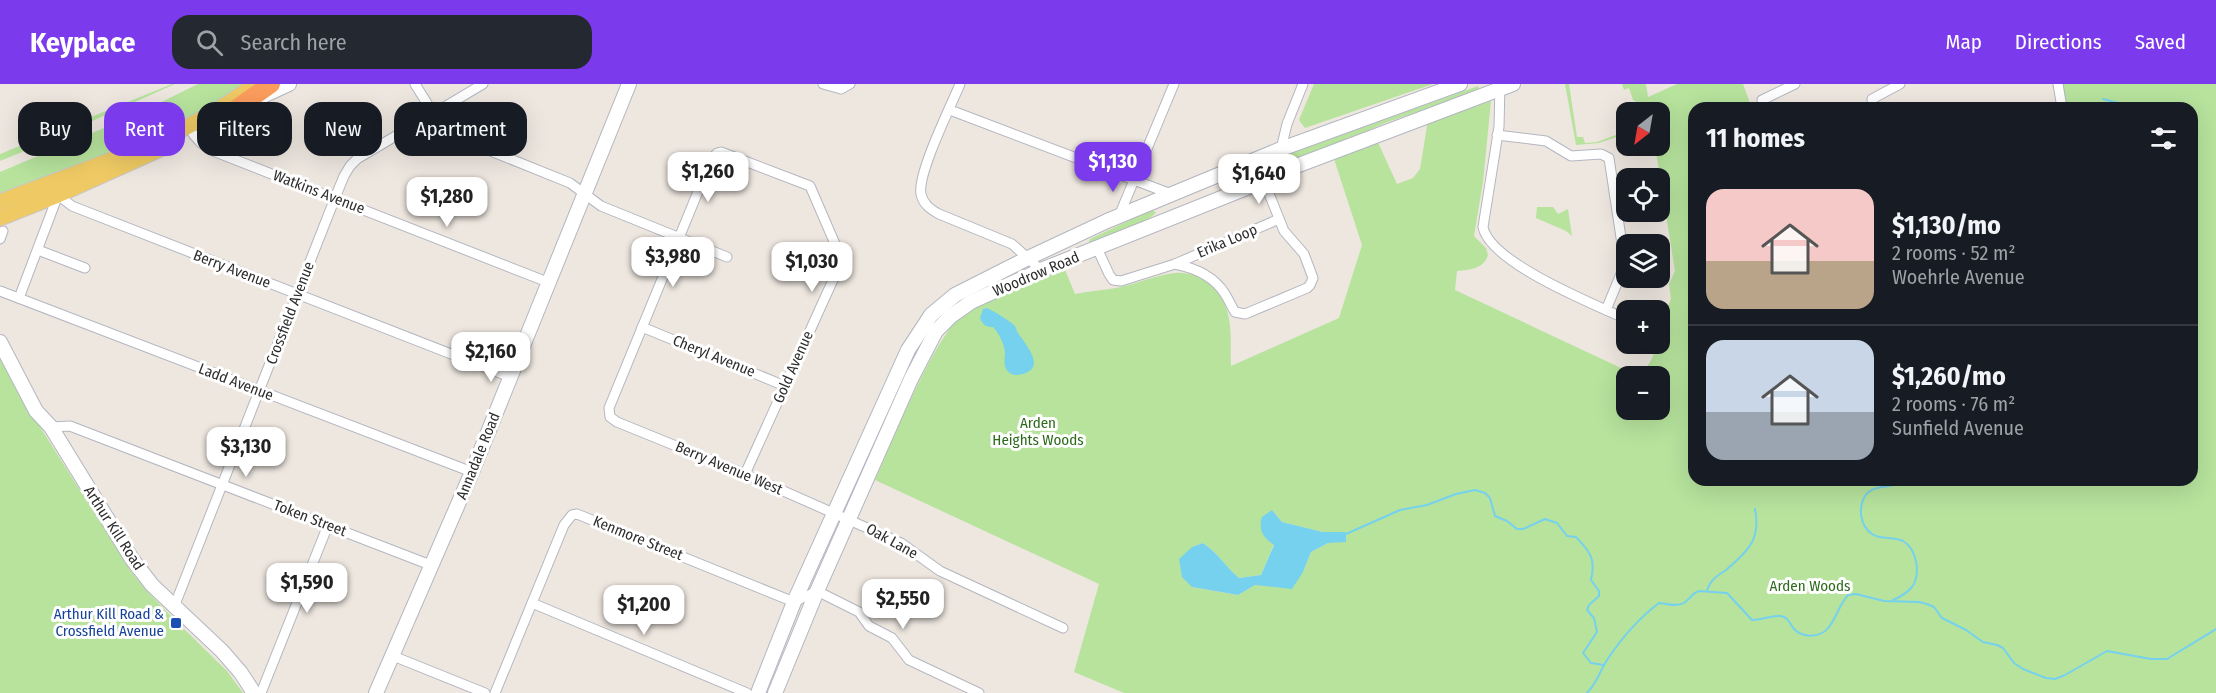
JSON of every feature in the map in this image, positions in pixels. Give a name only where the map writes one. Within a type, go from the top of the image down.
[{"type":"highway","points":[[246,102],[271,84]]},
{"type":"main road","points":[[0,202],[187,128],[225,106],[255,84]]},
{"type":"main road","points":[[1,229],[58,195],[197,132]]},
{"type":"street","points":[[250,102],[289,84]]},
{"type":"street","points":[[415,84],[426,102]]},
{"type":"street","name":"Crossfield Avenue","points":[[453,102],[483,84]]},
{"type":"street","name":"Annadale Road","points":[[376,693],[433,566],[629,84]]},
{"type":"street","points":[[824,84],[841,89],[850,84]]},
{"type":"street","points":[[960,84],[922,177],[921,191],[925,203],[939,214],[1012,244],[1041,270]]},
{"type":"street","points":[[1269,177],[1303,84]]},
{"type":"street","name":"Woodrow Road","points":[[758,693],[794,602],[908,350],[931,315],[955,296],[1028,258],[1119,216],[1281,149],[1459,84]]},
{"type":"street","points":[[1762,102],[1780,87],[1795,84]]},
{"type":"street","points":[[1872,102],[1872,99],[1900,84]]},
{"type":"street","points":[[2058,84],[2061,102]]},
{"type":"street","points":[[1119,216],[1170,85]]},
{"type":"street","points":[[1505,85],[1484,227],[1486,236],[1525,270],[1616,314]]},
{"type":"street","name":"Woodrow Road","points":[[775,693],[817,591],[911,379],[936,331],[951,316],[971,303],[1041,270],[1269,177],[1505,85]]},
{"type":"street","points":[[950,110],[1171,194]]},
{"type":"street","name":"Watkins Avenue","points":[[193,134],[213,151],[550,283]]},
{"type":"street","points":[[1497,135],[1546,141],[1571,156],[1601,154],[1609,158],[1625,264],[1606,309]]},
{"type":"street","name":"Crossfield Avenue","points":[[174,606],[344,176],[357,159],[394,137]]},
{"type":"street","name":"Gold Avenue","points":[[679,238],[711,160],[717,153],[726,153],[810,186],[842,260],[745,474]]},
{"type":"street","points":[[503,156],[570,183],[601,206],[728,257]]},
{"type":"street","name":"Erika Loop","points":[[1175,264],[1193,269],[1215,281],[1235,312],[1241,315],[1307,288],[1312,282],[1312,274],[1304,254],[1284,231],[1269,177]]},
{"type":"street","points":[[19,298],[58,195]]},
{"type":"street","name":"Berry Avenue","points":[[58,195],[72,206],[510,377]]},
{"type":"street","name":"Erika Loop","points":[[1097,248],[1111,278],[1117,281],[1175,264],[1279,219]]},
{"type":"street","points":[[642,327],[679,238]]},
{"type":"street","points":[[38,250],[85,268]]},
{"type":"street","name":"Ladd Avenue","points":[[0,291],[472,472]]},
{"type":"street","name":"Cheryl Avenue","points":[[642,327],[785,386]]},
{"type":"street","name":"Berry Avenue West","points":[[642,327],[609,408],[610,417],[617,422],[849,519]]},
{"type":"street","name":"Arthur Kill Road","points":[[0,342],[36,411],[51,427],[132,559],[152,585],[222,651],[254,693]]},
{"type":"street","name":"Token Street","points":[[51,427],[70,426],[433,566]]},
{"type":"street","name":"Kenmore Street","points":[[495,693],[564,525],[572,515],[577,514],[794,602]]},
{"type":"street","name":"Oak Lane","points":[[849,519],[900,543],[940,572],[1063,628]]},
{"type":"street","points":[[261,693],[328,525]]},
{"type":"street","points":[[794,602],[817,591],[860,612],[869,626],[892,638],[909,660],[980,693]]},
{"type":"street","points":[[532,603],[747,693]]},
{"type":"street","points":[[393,656],[485,693]]},
{"type":"green space","points":[[172,84],[175,84],[135,102],[128,102]]},
{"type":"green space","points":[[198,84],[247,84],[217,102],[197,102],[197,114],[185,121],[185,102],[161,102]]},
{"type":"green space","points":[[1314,84],[1433,84],[1305,128],[1299,120]]},
{"type":"green space","points":[[1565,84],[1569,84],[1577,137],[1583,137],[1585,143],[1597,142],[1616,135],[1616,137],[1599,143],[1576,145]]},
{"type":"green space","points":[[1622,84],[1646,84],[1648,97],[1677,84],[1743,84],[1750,102],[1688,102],[1688,486],[2198,486],[2198,102],[2064,102],[2062,84],[2216,84],[2216,693],[1124,693],[1074,672],[1099,584],[875,480],[928,364],[955,322],[968,309],[1063,265],[1075,294],[1121,287],[1175,273],[1185,273],[1203,280],[1218,292],[1227,309],[1231,366],[1339,318],[1362,245],[1333,156],[1375,136],[1397,184],[1413,178],[1420,169],[1428,120],[1471,104],[1474,107],[1491,101],[1483,182],[1474,236],[1486,248],[1488,255],[1480,266],[1457,271],[1455,290],[1617,366],[1616,420],[1670,420],[1670,366],[1647,366],[1654,354],[1670,354],[1670,288],[1675,271],[1667,222],[1670,222],[1670,168],[1659,168],[1657,156],[1670,156],[1670,102],[1636,102],[1633,100],[1629,88],[1624,90]],"holes":[[[1272,510],[1282,522],[1323,532],[1346,532],[1346,541],[1328,543],[1311,552],[1303,572],[1255,585],[1238,595],[1192,587],[1192,547],[1203,543],[1239,578],[1261,575],[1274,544]]]},
{"type":"green space","points":[[1478,86],[1480,90],[1385,123],[1297,161],[1290,162],[1288,159],[1292,153]]},
{"type":"green space","points":[[104,112],[104,116],[92,121],[92,117]]},
{"type":"green space","points":[[104,128],[104,155],[0,197],[0,172],[38,156],[92,156],[92,133]]},
{"type":"green space","points":[[18,147],[18,154],[0,161],[0,154]]},
{"type":"green space","points":[[1260,167],[1261,171],[1256,176],[1230,186],[1223,182]]},
{"type":"green space","points":[[1537,207],[1553,207],[1558,214],[1568,209],[1572,236],[1536,218]]},
{"type":"green space","points":[[1151,210],[1156,212],[1137,225],[1089,242],[1090,239]]},
{"type":"green space","points":[[0,355],[37,422],[130,570],[171,616],[169,618],[182,631],[184,629],[227,671],[243,693],[0,693]]},
{"type":"water","points":[[987,308],[1005,318],[1015,327],[1032,355],[1034,361],[1030,371],[1015,375],[1006,368],[1001,339],[993,327],[985,325],[980,318],[983,309]]},
{"type":"water","points":[[1272,510],[1282,522],[1323,532],[1346,532],[1346,542],[1328,543],[1311,552],[1303,572],[1292,589],[1255,585],[1238,595],[1192,587],[1182,577],[1179,559],[1192,547],[1203,543],[1239,578],[1261,575],[1274,545],[1262,533],[1261,522],[1262,517]]},
{"type":"waterway","points":[[2103,99],[2114,102]]},
{"type":"waterway","points":[[1889,486],[1873,489],[1865,496],[1861,506],[1861,516],[1868,531],[1872,534],[1903,541],[1912,550],[1917,569],[1915,582],[1908,591],[1893,600]]},
{"type":"waterway","points":[[1346,534],[1400,510],[1427,505],[1456,494],[1475,490],[1485,493],[1490,498],[1495,516],[1507,521],[1517,529],[1523,529],[1545,519],[1557,523],[1567,536],[1576,537],[1591,556],[1593,566],[1591,580],[1599,591],[1599,596],[1587,610],[1594,618],[1597,632],[1583,653],[1591,663],[1604,665]]},
{"type":"waterway","points":[[1707,590],[1712,580],[1741,557],[1751,544],[1756,529],[1755,509]]},
{"type":"waterway","points":[[1587,693],[1612,652],[1644,615],[1659,603],[1681,604],[1699,591],[1727,593],[1752,620],[1781,616],[1787,619],[1798,632],[1811,636],[1821,634],[1828,628],[1848,595],[1856,594],[1884,601],[1919,602],[1934,607],[1942,618],[1983,642],[2003,648],[2014,663],[2023,669],[2055,679],[2107,651],[2151,659],[2167,659],[2216,629]]},
{"type":"place","name":"Arthur Kill Road & Crossfield Avenue","points":[[176,623]]},
{"type":"park label","name":"Arden Heights Woods","points":[[1038,432]]},
{"type":"park label","name":"Arden Woods","points":[[1810,586]]}]
